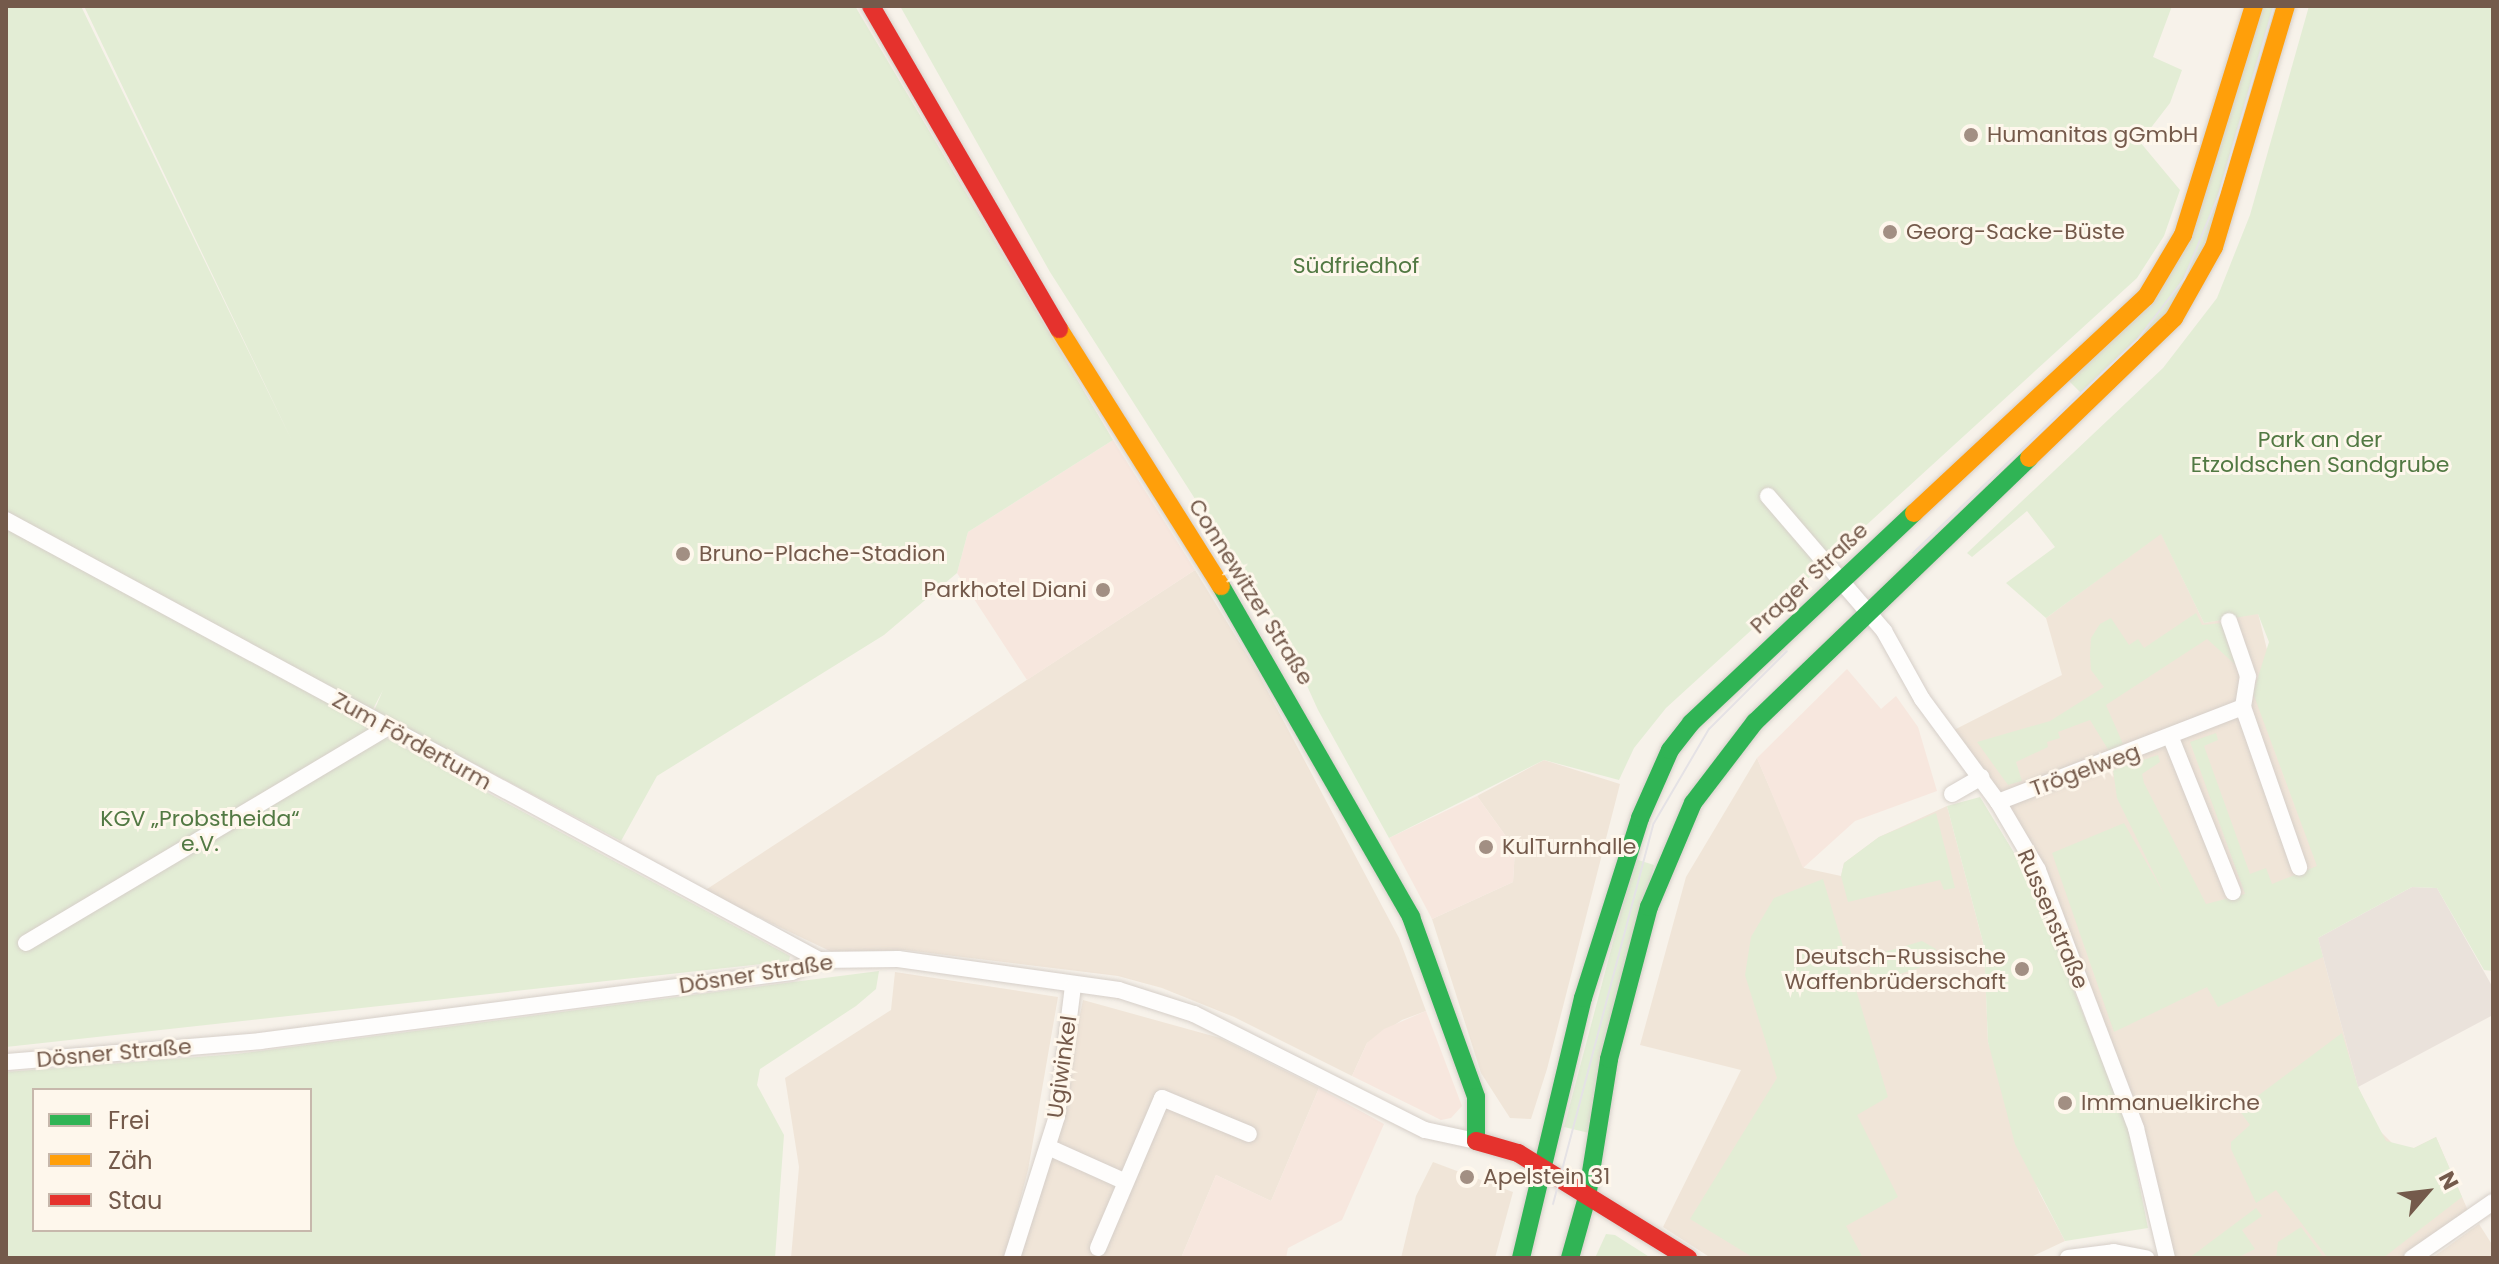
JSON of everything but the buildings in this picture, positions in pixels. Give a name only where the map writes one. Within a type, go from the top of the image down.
[{"type":"main road","name":"Connewitzer Straße","points":[[871,6],[1007,247],[1267,658],[1411,917],[1476,1097],[1476,1141]]},
{"type":"main road","name":"Prager Straße","points":[[1521,1258],[1583,998],[1640,818],[1670,750],[1691,723],[2146,297],[2183,235],[2254,6]]},
{"type":"main road","points":[[1570,1258],[1587,1197],[1609,1059],[1649,907],[1677,834],[1747,731],[2174,318],[2214,247],[2286,6]]},
{"type":"main road","points":[[1476,1141],[1518,1153],[1688,1258]]},
{"type":"street","name":"Russenstraße","points":[[1768,496],[1870,613],[1922,699],[1998,802],[2038,870],[2136,1128],[2167,1258]]},
{"type":"street","name":"Zum Förderturm","points":[[6,520],[819,960]]},
{"type":"street","points":[[2229,621],[2248,676],[2243,707],[2299,867]]},
{"type":"street","name":"Trögelweg","points":[[1998,802],[2171,738],[2243,707]]},
{"type":"street","points":[[26,943],[389,727]]},
{"type":"street","points":[[2171,738],[2233,892]]},
{"type":"street","points":[[1952,794],[1981,777]]},
{"type":"street","name":"Dösner Straße","points":[[6,1062],[260,1041],[792,972],[819,960],[898,959],[1073,986],[1119,990],[1194,1014],[1425,1130],[1476,1141]]},
{"type":"street","name":"Ugiwinkel","points":[[1012,1258],[1037,1166],[1048,1147],[1073,986]]},
{"type":"street","points":[[1098,1248],[1162,1098],[1249,1134]]},
{"type":"street","name":"Ugiwinkel","points":[[1048,1147],[1126,1182]]},
{"type":"street","points":[[2412,1258],[2493,1202]]},
{"type":"street","points":[[2068,1258],[2114,1252],[2146,1258]]},
{"type":"shaded area","points":[[1113,440],[1195,570],[1027,680],[957,573],[968,532]]},
{"type":"shaded area","points":[[2161,533],[2204,623],[2258,613],[2325,886],[2318,938],[2358,1087],[2377,1128],[2396,1147],[2414,1148],[2436,1137],[2469,1213],[2408,1258],[2172,1258],[2039,861],[1954,730],[2062,675],[2046,618]]},
{"type":"shaded area","points":[[1195,570],[1257,671],[1399,938],[1426,1011],[1402,1020],[1367,1043],[1352,1076],[1234,1017],[1162,988],[1118,976],[905,950],[832,952],[704,891]]},
{"type":"shaded area","points":[[1847,669],[1881,709],[1896,696],[1918,727],[1937,791],[1855,821],[1803,868],[1757,758]]},
{"type":"shaded area","points":[[1757,758],[1804,868],[1841,876],[1844,863],[1879,837],[1947,806],[1984,946],[1988,1042],[2039,1192],[2065,1241],[2029,1258],[1711,1258],[1663,1227],[1741,1070],[1640,1045],[1686,877]]},
{"type":"shaded area","points":[[1544,760],[1620,784],[1547,1069],[1531,1119],[1510,1118],[1481,1073],[1432,919],[1513,882],[1515,849],[1477,796]]},
{"type":"shaded area","points":[[1477,796],[1515,849],[1513,882],[1432,919],[1389,838]]},
{"type":"shaded area","points":[[2412,887],[2437,888],[2492,986],[2493,1015],[2358,1087],[2318,938]]},
{"type":"shaded area","points":[[895,972],[1058,997],[1028,1170],[1005,1258],[791,1258],[799,1167],[785,1078],[891,1010]]},
{"type":"shaded area","points":[[1083,1000],[1220,1038],[1319,1088],[1271,1201],[1216,1175],[1181,1258],[1018,1258],[1048,1170]]},
{"type":"shaded area","points":[[1426,1011],[1462,1106],[1451,1118],[1441,1120],[1352,1076],[1367,1043],[1384,1029]]},
{"type":"shaded area","points":[[1319,1088],[1384,1124],[1342,1220],[1288,1248],[1286,1258],[1181,1258],[1216,1175],[1271,1201]]},
{"type":"shaded area","points":[[1433,1162],[1513,1192],[1495,1258],[1401,1258],[1416,1196]]},
{"type":"shaded area","points":[[2479,1224],[2493,1246],[2493,1258],[2432,1258]]},
{"type":"green space","name":"KGV „Probstheida“ e.V.","points":[[6,6],[81,6],[292,441],[84,6],[855,6],[1113,440],[968,532],[957,573],[884,635],[657,776],[621,841],[374,711],[383,690],[364,726],[790,956],[789,961],[6,1047]]},
{"type":"green space","name":"Südfriedhof","points":[[900,6],[2172,6],[2153,57],[2182,70],[2170,103],[2140,142],[2180,190],[2164,236],[2137,278],[1666,708],[1634,748],[1619,780],[1544,760],[1389,838],[1318,710],[1289,646],[1050,272]]},
{"type":"green space","points":[[2262,6],[2278,6],[2206,244],[2167,313],[2084,396],[2068,380],[2153,302]]},
{"type":"green space","name":"Park an der Etzoldschen Sandgrube","points":[[2309,6],[2493,6],[2493,971],[2484,970],[2437,888],[2412,887],[2318,938],[2323,957],[2218,1007],[2207,987],[2114,1032],[2052,853],[2124,823],[2164,894],[2117,798],[2113,770],[2158,755],[2160,762],[2142,774],[2144,783],[2206,904],[2245,894],[2190,742],[2216,733],[2218,740],[2204,746],[2250,874],[2266,868],[2272,884],[2317,866],[2253,693],[2269,642],[2258,614],[2204,623],[2161,534],[2046,618],[2006,583],[2055,547],[2027,511],[1972,557],[1967,553],[2163,368],[2217,298],[2250,215]]},
{"type":"green space","points":[[2196,613],[2202,625],[2222,623],[2238,667],[2207,639],[2106,705],[2123,744],[2109,751],[2090,720],[2058,732],[2060,738],[2047,742],[2048,747],[2016,762],[2022,781],[2008,785],[1977,742],[2050,721],[2104,687],[2091,670],[2091,638],[2100,624],[2111,618],[2129,645],[2138,639],[2144,648]]},
{"type":"green space","points":[[1980,797],[2027,874],[2127,1123],[2148,1228],[2065,1241],[2015,1144],[1988,1042],[1984,946],[1947,806]]},
{"type":"green space","points":[[1936,813],[1955,888],[1944,890],[1940,880],[1848,902],[1841,876],[1844,863],[1879,837]]},
{"type":"green space","points":[[1635,859],[1654,865],[1589,1133],[1564,1127]]},
{"type":"green space","points":[[1823,879],[1888,1097],[1857,1115],[1898,1197],[1846,1226],[1863,1258],[1754,1258],[1690,1219],[1777,1078],[1745,975],[1751,937],[1774,898]]},
{"type":"green space","points":[[1922,941],[1936,949],[1929,965],[1883,979],[1868,972],[1875,955]]},
{"type":"green space","points":[[879,971],[876,989],[856,1006],[760,1069],[757,1085],[784,1135],[775,1258],[6,1258],[6,1072],[236,1054]]},
{"type":"green space","points":[[2342,1033],[2358,1087],[2386,1141],[2414,1148],[2436,1137],[2462,1197],[2383,1258],[2328,1258],[2276,1190],[2256,1203],[2231,1149],[2231,1142],[2250,1125],[2239,1110]]},
{"type":"green space","points":[[2256,1208],[2262,1216],[2242,1230],[2255,1249],[2237,1258],[2189,1258]]},
{"type":"green space","points":[[2301,1227],[2324,1258],[2276,1258],[2278,1242]]},
{"type":"green space","points":[[1606,1234],[1615,1235],[1651,1258],[1595,1258]]},
{"type":"tram line","points":[[1913,553],[2137,340],[2184,279],[2219,194],[2274,6]]},
{"type":"tram line","points":[[1553,1204],[1654,823],[1709,729],[1787,651]]},
{"type":"traffic: fast","points":[[1570,1258],[1587,1197],[1609,1059],[1649,907],[1693,803],[1755,722],[2029,458]]},
{"type":"traffic: fast","points":[[1521,1258],[1583,998],[1640,818],[1670,750],[1691,723],[1914,513]]},
{"type":"traffic: fast","points":[[1221,586],[1411,917],[1476,1097],[1476,1141]]},
{"type":"traffic: slow","points":[[1914,513],[2146,297],[2183,235],[2254,6]]},
{"type":"traffic: slow","points":[[2029,458],[2174,318],[2214,247],[2286,6]]},
{"type":"traffic: slow","points":[[1059,329],[1221,586]]},
{"type":"traffic: jam","points":[[871,6],[1059,329]]},
{"type":"traffic: jam","points":[[1476,1141],[1518,1153],[1688,1258]]},
{"type":"place","name":"Humanitas gGmbH","points":[[1971,135]]},
{"type":"place","name":"Georg-Sacke-Büste","points":[[1890,232]]},
{"type":"place","name":"Bruno-Plache-Stadion","points":[[683,554]]},
{"type":"place","name":"Parkhotel Diani","points":[[1103,590]]},
{"type":"place","name":"KulTurnhalle","points":[[1486,847]]},
{"type":"place","name":"Deutsch-Russische Waffenbrüderschaft","points":[[2022,969]]},
{"type":"place","name":"Immanuelkirche","points":[[2065,1103]]},
{"type":"place","name":"Apelstein 31","points":[[1467,1177]]}]
